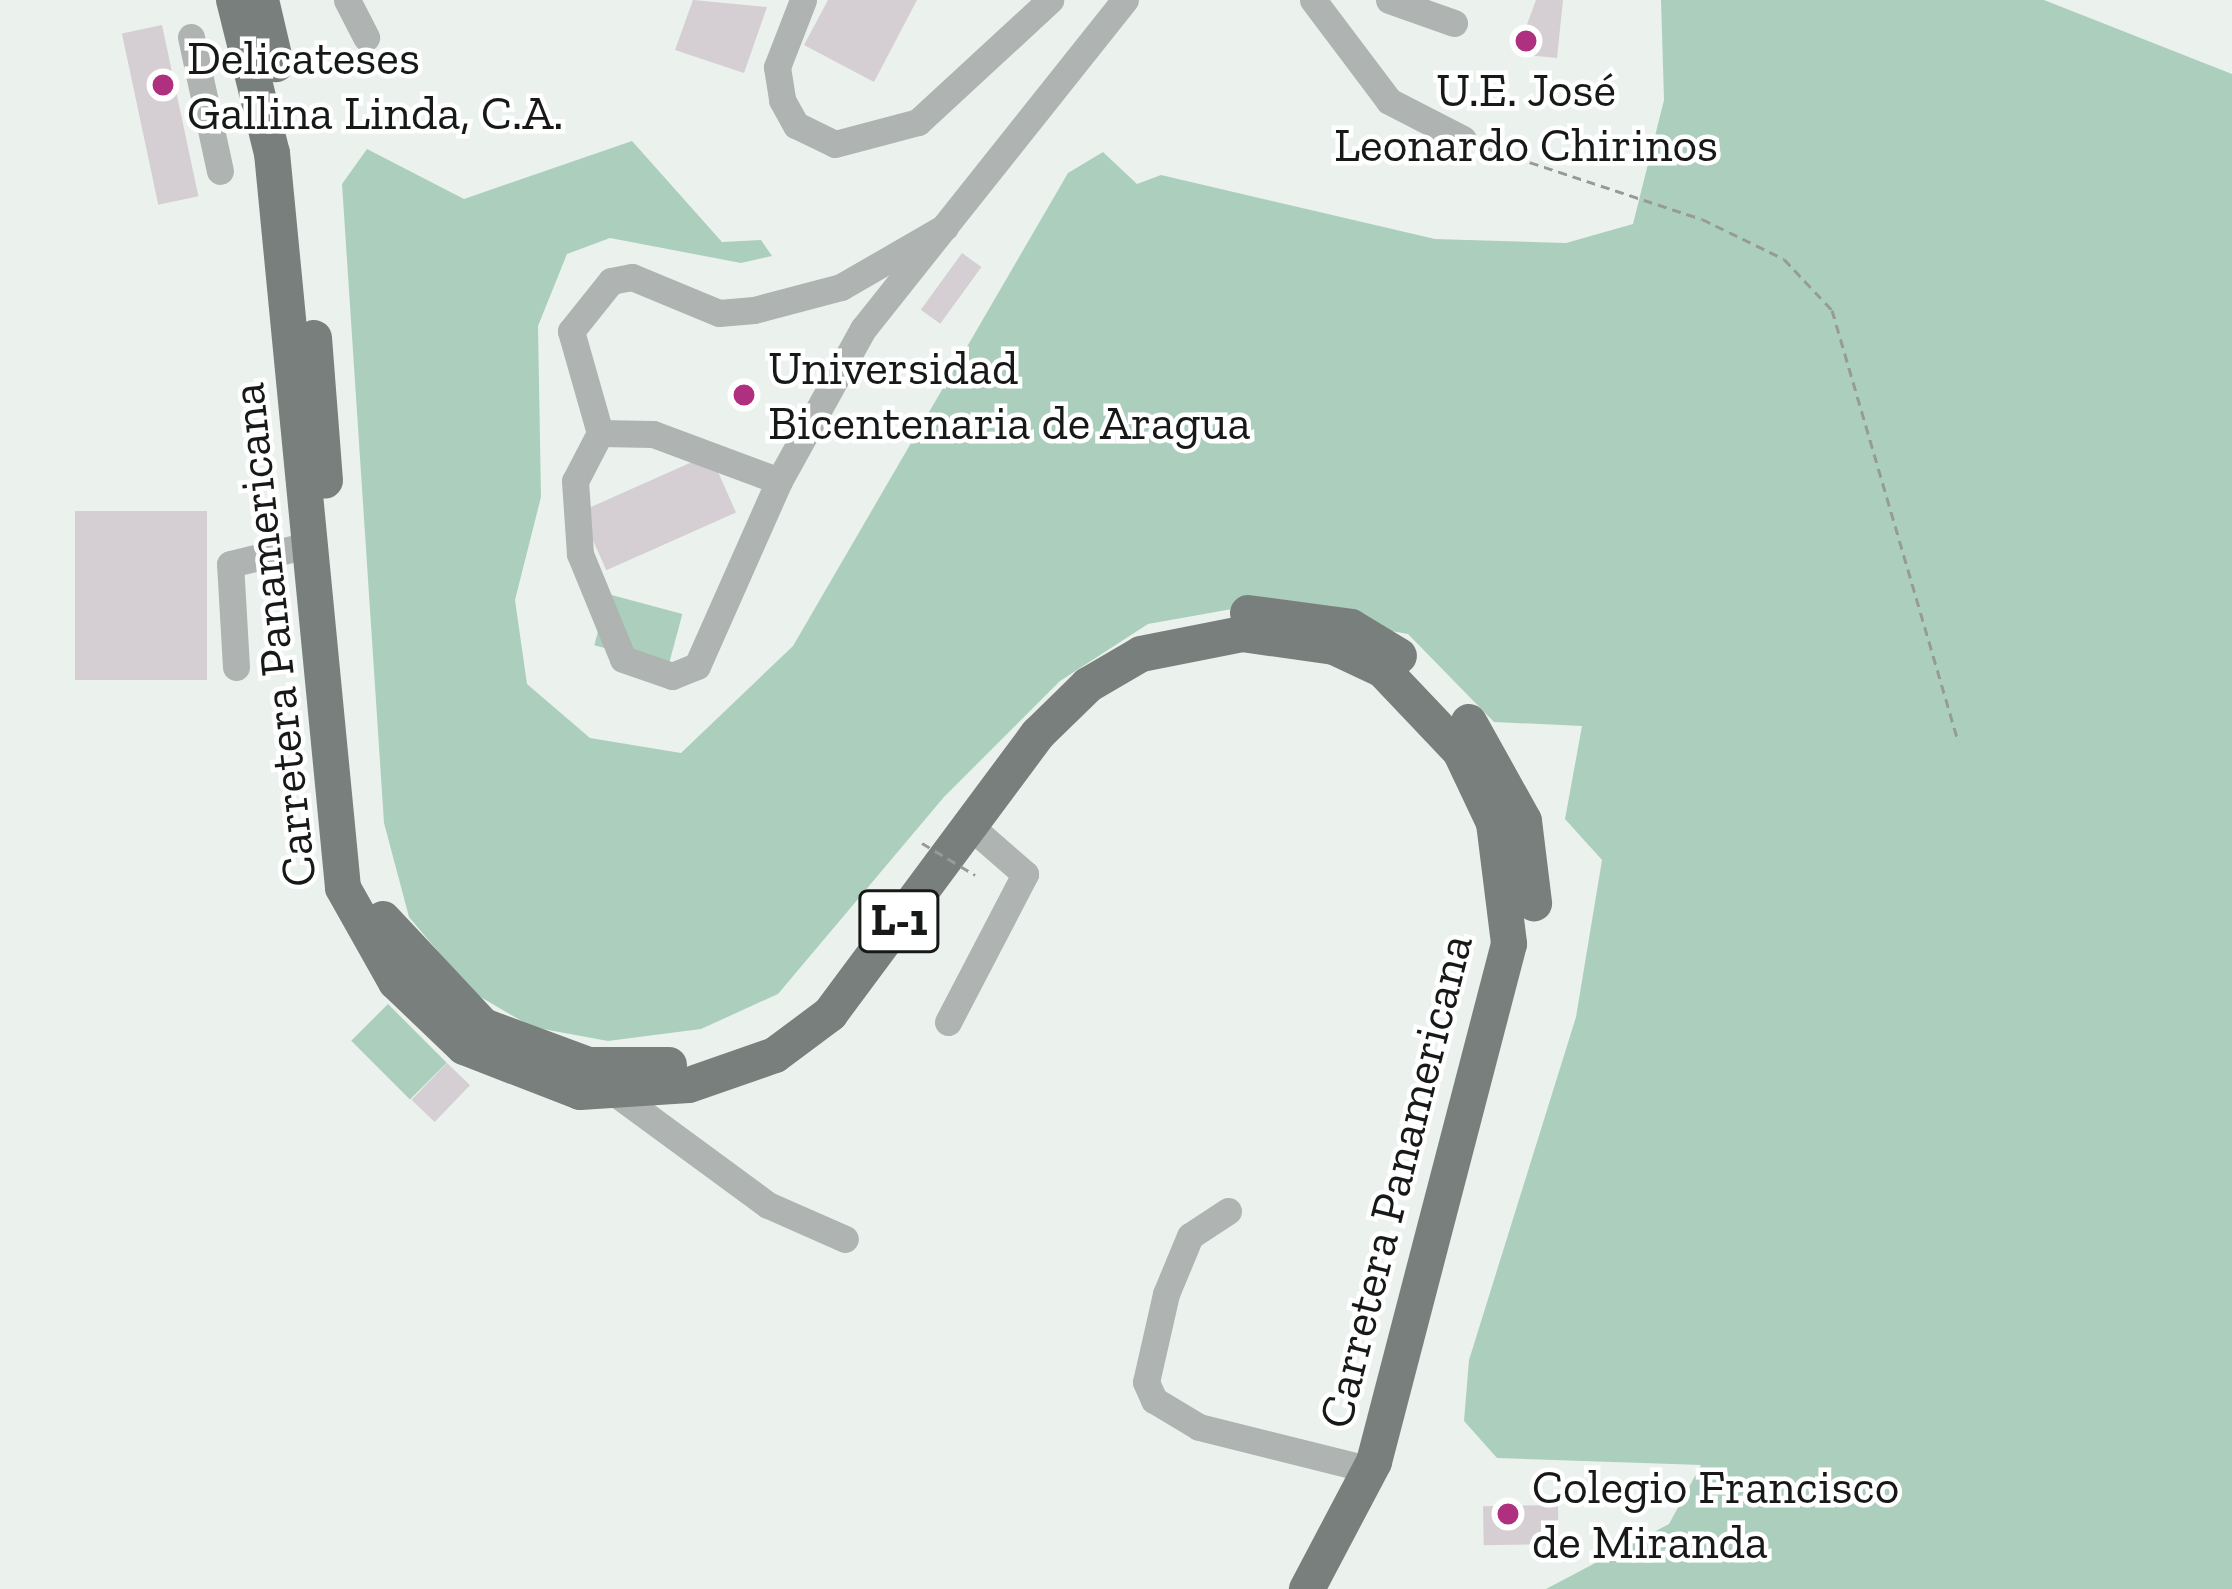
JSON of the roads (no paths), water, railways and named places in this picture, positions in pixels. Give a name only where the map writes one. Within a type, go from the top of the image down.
[{"type":"main road","name":"Carretera Panamericana","points":[[234,0],[259,85],[287,280],[304,546],[331,823],[353,916],[396,982],[464,1047],[547,1087],[614,1092],[721,1076],[796,1040],[830,1014],[970,826],[1088,685],[1191,640],[1242,634],[1334,647],[1383,670],[1460,751],[1494,823],[1509,944],[1371,1470],[1307,1589]]},
{"type":"main road","name":"Carretera Panamericana","points":[[261,0],[303,217],[356,846],[390,935],[483,1025],[560,1058],[620,1066],[688,1064],[766,1034],[814,993],[1023,715],[1081,663],[1140,632],[1193,617],[1307,615],[1420,669],[1464,715],[1523,821],[1530,958],[1394,1467],[1335,1589]]},
{"type":"street","points":[[346,0],[366,37]]},
{"type":"street","points":[[803,0],[777,68],[782,100],[796,125],[835,144],[918,122],[1049,0]]},
{"type":"street","points":[[953,224],[841,287],[754,310],[719,313],[632,278],[611,281],[571,332],[600,434],[575,481],[587,582],[622,659],[672,676],[697,666],[779,481],[863,328],[953,224],[1125,0]]},
{"type":"street","points":[[1313,0],[1390,101],[1463,139]]},
{"type":"street","points":[[1389,0],[1454,23]]},
{"type":"street","points":[[190,37],[220,171]]},
{"type":"street","points":[[205,92],[259,85]]},
{"type":"street","points":[[600,434],[652,434],[779,481]]},
{"type":"street","points":[[236,667],[230,564],[304,546]]},
{"type":"street","points":[[948,1022],[1025,874],[970,826]]},
{"type":"street","points":[[614,1092],[768,1205],[845,1239]]},
{"type":"street","points":[[1228,1211],[1190,1236],[1172,1277],[1152,1331],[1154,1400],[1199,1427],[1371,1470]]},
{"type":"place","name":"U.E. José Leonardo Chirinos","points":[[1526,41]]},
{"type":"place","name":"Delicateses Gallina Linda, C.A.","points":[[163,85]]},
{"type":"place","name":"Universidad Bicentenaria de Aragua","points":[[744,395]]},
{"type":"place","name":"Colegio Francisco de Miranda","points":[[1508,1514]]}]
